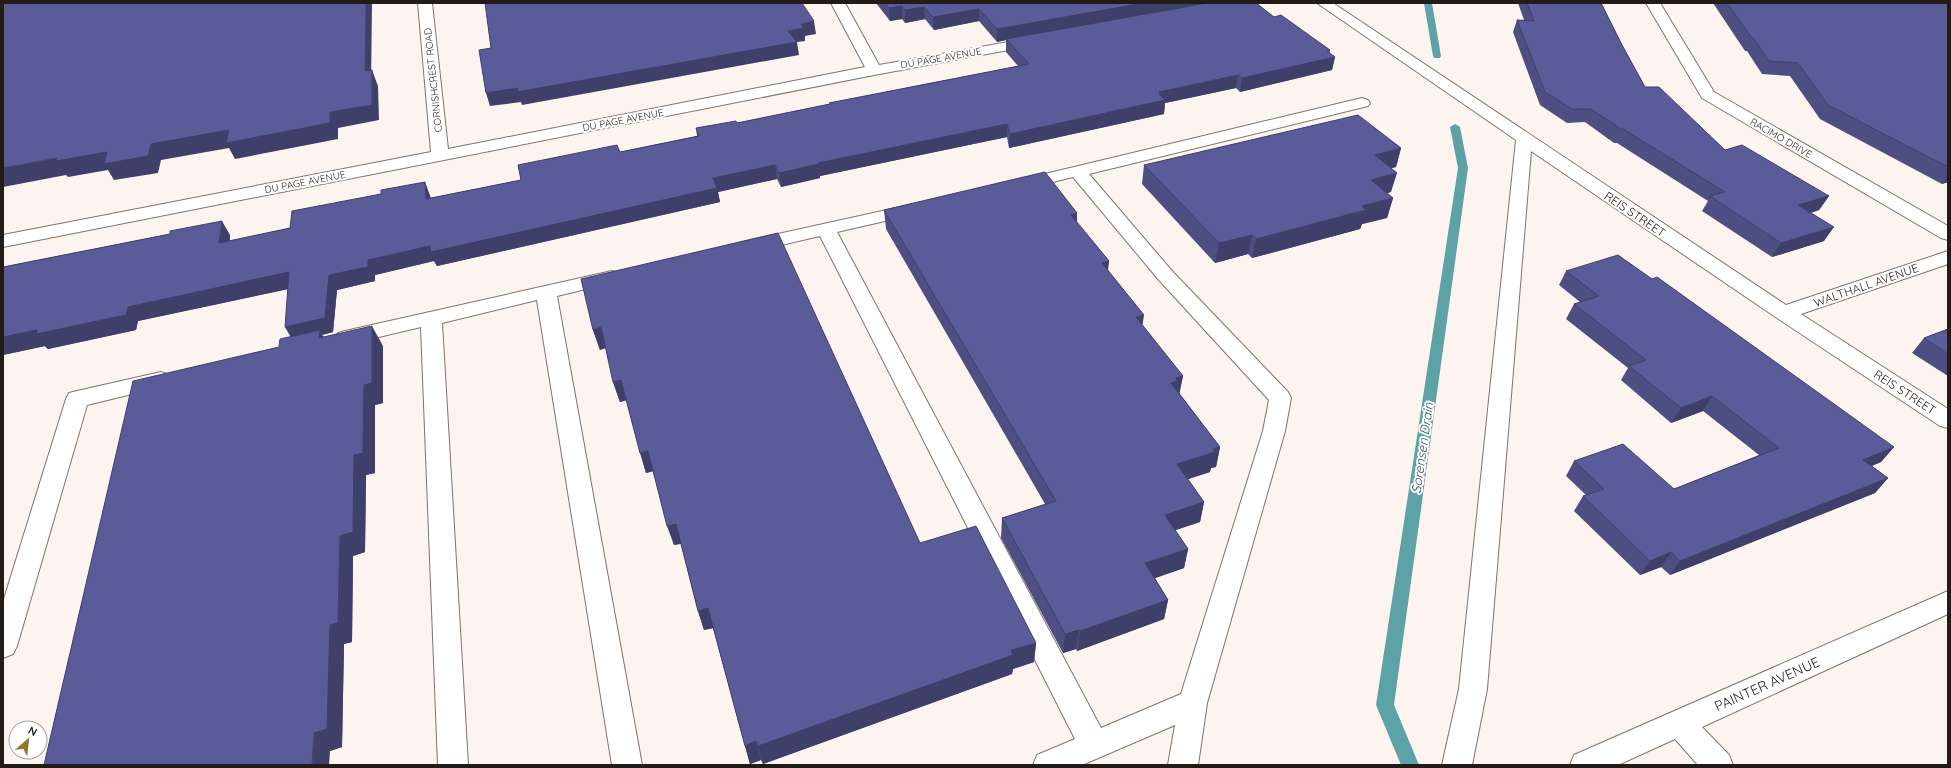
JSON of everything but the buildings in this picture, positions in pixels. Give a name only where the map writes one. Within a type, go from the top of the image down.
[{"type":"street","name":"CORNISHCREST ROAD","points":[[425,3],[440,156]]},
{"type":"street","points":[[838,3],[874,70]]},
{"type":"street","name":"REIS STREET","points":[[1324,3],[1784,313],[1948,420]]},
{"type":"street","name":"RACIMO DRIVE","points":[[1654,3],[1708,96],[1948,234]]},
{"type":"street","name":"DU PAGE AVENUE","points":[[3,241],[874,70],[1055,37]]},
{"type":"street","points":[[1002,189],[1362,103]]},
{"type":"street","points":[[1457,765],[1473,689],[1524,139]]},
{"type":"street","points":[[1078,172],[1165,275],[1280,398],[1274,431],[1193,702],[1183,765]]},
{"type":"street","points":[[732,250],[933,205]]},
{"type":"street","points":[[826,229],[1094,745]]},
{"type":"street","name":"WALTHALL AVENUE","points":[[1784,313],[1948,257]]},
{"type":"street","points":[[331,342],[631,273]]},
{"type":"street","points":[[546,292],[627,765]]},
{"type":"street","points":[[431,319],[453,765]]},
{"type":"street","points":[[3,646],[77,399],[177,376]]},
{"type":"street","name":"PAINTER AVENUE","points":[[1585,765],[1948,602]]},
{"type":"street","points":[[1048,765],[1193,702]]},
{"type":"street","points":[[1679,723],[1718,765]]},
{"type":"waterway","name":"Sorensen Drain","points":[[1428,3],[1437,56]]},
{"type":"waterway","name":"Sorensen Drain","points":[[1410,765],[1385,705],[1463,168],[1455,127]]}]
